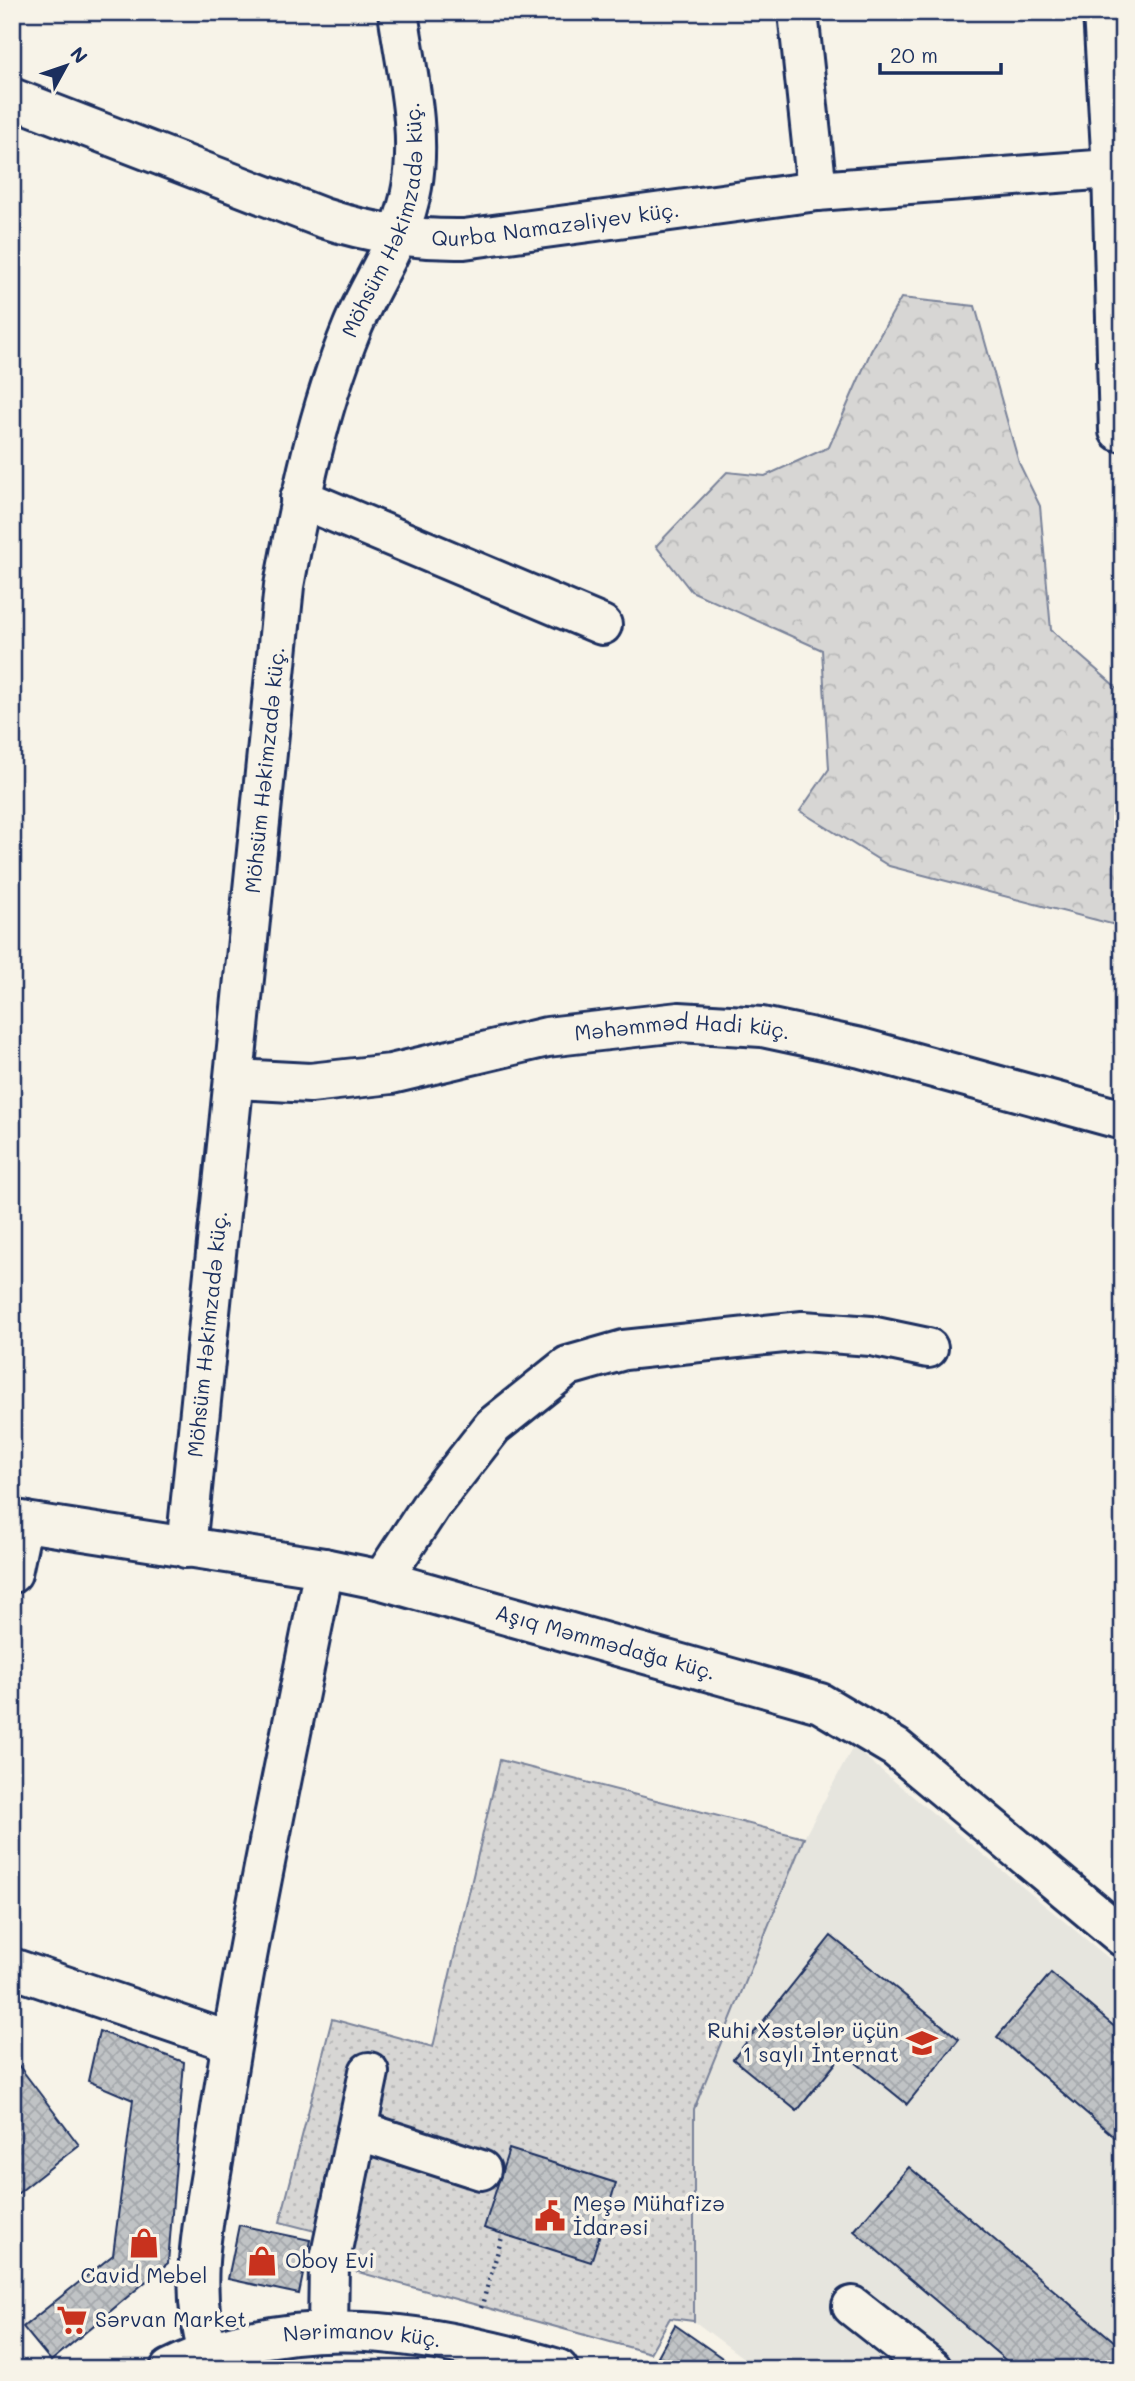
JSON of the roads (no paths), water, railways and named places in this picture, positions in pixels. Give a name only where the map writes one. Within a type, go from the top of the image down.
[{"type":"street","name":"Möhsüm Həkimzadə küç.","points":[[186,1548],[284,586],[300,498],[352,327],[399,237],[412,186],[416,148],[398,12]]},
{"type":"street","points":[[798,12],[817,191]]},
{"type":"street","points":[[1103,12],[1117,169],[1119,431]]},
{"type":"street","name":"Qurba Namazəliyev küç.","points":[[12,98],[323,218],[399,237],[464,239],[817,191],[1117,169]]},
{"type":"street","points":[[300,498],[602,625]]},
{"type":"street","name":"Məhəmməd Hadi küç.","points":[[235,1079],[310,1083],[391,1074],[547,1037],[679,1022],[762,1027],[861,1048],[1123,1120]]},
{"type":"street","points":[[382,1580],[432,1504],[493,1426],[568,1366],[624,1350],[803,1331],[871,1336],[928,1348]]},
{"type":"street","points":[[12,1573],[17,1520]]},
{"type":"street","name":"Aşıq Məmmədağa küç.","points":[[17,1520],[324,1568],[382,1580],[820,1703],[896,1748],[1123,1937]]},
{"type":"street","points":[[208,2351],[198,2318],[197,2276],[231,2042],[324,1568]]},
{"type":"street","points":[[12,1968],[231,2042]]},
{"type":"street","points":[[328,2331],[329,2264],[369,2072]]},
{"type":"street","points":[[357,2130],[481,2170]]},
{"type":"street","points":[[852,2306],[932,2369]]},
{"type":"street","name":"Nərimanov küç.","points":[[170,2369],[208,2351],[285,2333],[328,2331],[384,2332],[470,2346],[558,2369]]},
{"type":"place","name":"Ruhi Xəstələr üçün 1 saylı İnternat","points":[[922,2043]]},
{"type":"place","name":"Meşə Mühafizə İdarəsi","points":[[550,2216]]},
{"type":"place","name":"Cavid Mebel","points":[[144,2243]]},
{"type":"place","name":"Oboy Evi","points":[[262,2261]]},
{"type":"place","name":"Sərvan Market","points":[[72,2320]]}]
